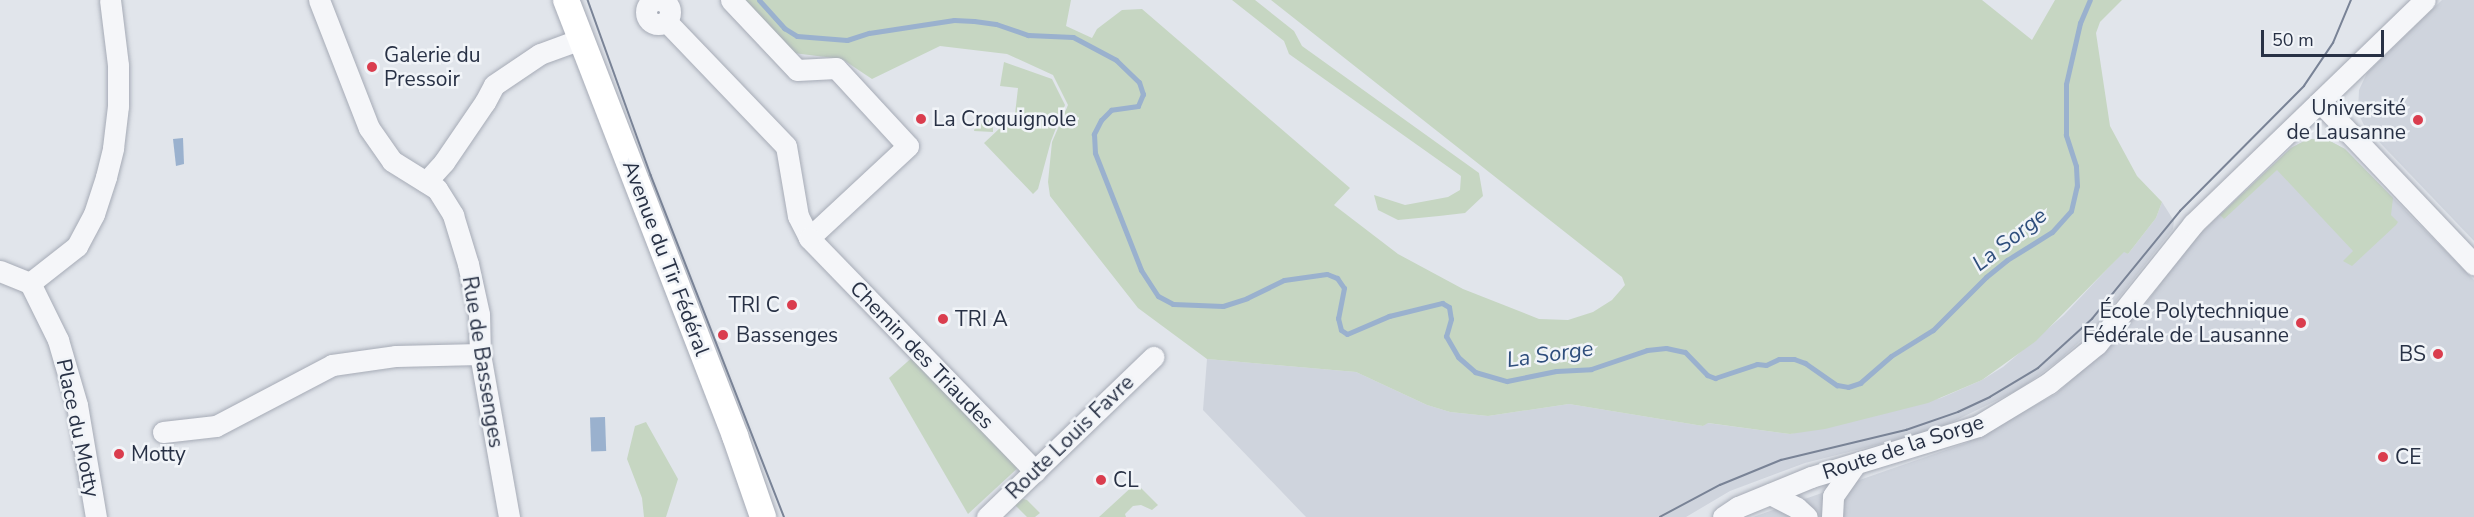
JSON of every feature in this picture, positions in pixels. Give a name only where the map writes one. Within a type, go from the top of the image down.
[{"type":"main road","name":"Avenue du Tir Fédéral","points":[[566,0],[735,436],[763,517]]},
{"type":"street","points":[[0,271],[30,283],[76,246],[94,214],[113,148],[118,106],[118,65],[110,0]]},
{"type":"street","name":"Rue de Bassenges","points":[[319,0],[369,128],[392,161],[437,189],[453,215],[479,314],[480,354],[509,517]]},
{"type":"street","points":[[731,0],[797,70],[836,68],[908,146],[812,240]]},
{"type":"street","name":"Route de la Sorge","points":[[1723,517],[1738,507],[1811,477],[1978,426],[2024,400],[2097,344],[2189,228],[2425,0]]},
{"type":"street","name":"Chemin des Triaudes","points":[[673,9],[786,146],[798,216],[812,240],[1035,471]]},
{"type":"street","points":[[426,182],[450,153],[495,85],[540,54],[581,39]]},
{"type":"street","points":[[2320,102],[2474,264]]},
{"type":"street","name":"Place du Motty","points":[[30,283],[58,340],[77,405],[96,517]]},
{"type":"street","points":[[163,432],[216,426],[332,365],[396,356],[480,354]]},
{"type":"street","name":"Route Louis Favre","points":[[987,517],[1153,357]]},
{"type":"street","points":[[1832,517],[1833,496],[1855,464]]},
{"type":"street","points":[[1770,494],[1797,508],[1807,517]]},
{"type":"shaded area","name":"Université de Lausanne","points":[[2442,0],[2474,0],[2474,241],[2365,127],[2358,113],[2359,90],[2367,73]]},
{"type":"shaded area","name":"École Polytechnique Fédérale de Lausanne","points":[[2308,139],[2328,140],[2345,149],[2474,280],[2474,517],[1753,517],[1966,443],[2056,394],[2110,344],[2147,302],[2189,244],[2291,148]]},
{"type":"shaded area","points":[[2162,202],[2174,221],[2173,229],[2094,329],[2058,361],[2020,389],[1936,430],[1805,463],[1730,491],[1686,517],[1306,517],[1203,410],[1207,359],[1356,372],[1427,405],[1450,412],[1488,416],[1569,404],[1703,426],[1707,423],[1790,434],[1941,398],[1982,380],[2003,367],[2064,315],[2124,251],[2128,254],[2156,218]]},
{"type":"green space","points":[[736,0],[1071,0],[1066,26],[1092,38],[1097,29],[1122,10],[1142,9],[1350,188],[1334,205],[1398,254],[1463,289],[1539,319],[1568,320],[1593,312],[1612,300],[1625,285],[1622,277],[1271,0],[1982,0],[2032,40],[2055,0],[2122,0],[2100,22],[2096,33],[2110,126],[2137,176],[2162,202],[2156,218],[2128,254],[2124,252],[2036,341],[1982,380],[1928,403],[1825,429],[1790,434],[1708,423],[1703,426],[1569,404],[1488,416],[1450,412],[1427,405],[1356,372],[1207,359],[1138,308],[1050,196],[1048,182],[1052,142],[1068,105],[1053,75],[1007,54],[940,46],[872,79],[842,59],[785,52]]},
{"type":"green space","points":[[1232,0],[1255,0],[1294,31],[1302,46],[1479,173],[1483,196],[1465,213],[1398,220],[1378,210],[1374,195],[1405,205],[1448,197],[1460,190],[1461,176],[1289,54],[1284,41]]},
{"type":"green space","points":[[1004,62],[1052,79],[1065,105],[1051,141],[1038,189],[1033,194],[984,143],[1015,114],[1018,88],[1000,86]]},
{"type":"green space","points":[[977,118],[993,121],[993,132],[974,131]]},
{"type":"green space","points":[[2308,139],[2328,140],[2345,149],[2393,198],[2391,215],[2398,222],[2352,266],[2343,261],[2353,251],[2277,170],[2224,219],[2220,215],[2291,148]]},
{"type":"green space","points":[[915,355],[1020,466],[968,514],[889,378]]},
{"type":"green space","points":[[646,422],[678,479],[666,517],[644,517],[642,498],[627,459],[635,426]]},
{"type":"green space","points":[[1136,483],[1158,505],[1152,510],[1141,505],[1133,506],[1125,514],[1126,517],[1099,517]]},
{"type":"green space","points":[[1019,498],[1027,500],[1040,513],[1035,517],[1027,517],[1015,505],[1011,508]]},
{"type":"water","points":[[183,138],[184,164],[176,166],[173,139]]},
{"type":"water","points":[[605,417],[606,451],[591,452],[590,418]]},
{"type":"waterway","name":"La Sorge","points":[[759,0],[784,28],[797,36],[847,40],[869,33],[954,20],[974,21],[996,24],[1028,35],[1073,37],[1116,60],[1139,82],[1143,94],[1138,106],[1111,110],[1101,120],[1094,134],[1095,153],[1141,270],[1158,296],[1173,304],[1223,306],[1247,298],[1284,280],[1327,274],[1337,278],[1344,288],[1338,318],[1341,330],[1347,334],[1389,316],[1442,303],[1449,307],[1451,319],[1446,336],[1458,357],[1475,372],[1507,381],[1556,371],[1591,369],[1647,350],[1666,348],[1685,352],[1707,375],[1715,378],[1757,364],[1766,365],[1779,359],[1794,359],[1805,363],[1837,385],[1848,387],[1860,383],[1891,356],[1933,330],[1986,277],[2007,260],[2052,232],[2071,211],[2077,186],[2076,166],[2066,135],[2066,84],[2080,23],[2090,0]]},
{"type":"tram line","points":[[588,0],[651,175],[784,517]]},
{"type":"tram line","points":[[1660,517],[1720,485],[1781,460],[1906,430],[1958,412],[1990,397],[2038,368],[2092,319],[2180,211],[2304,86],[2333,43],[2351,0]]},
{"type":"place","name":"Galerie du Pressoir","points":[[372,67]]},
{"type":"place","name":"La Croquignole","points":[[921,119]]},
{"type":"place","name":"Université de Lausanne","points":[[2418,120]]},
{"type":"place","name":"TRI C","points":[[792,305]]},
{"type":"place","name":"TRI A","points":[[943,319]]},
{"type":"place","name":"École Polytechnique Fédérale de Lausanne","points":[[2301,323]]},
{"type":"place","name":"Bassenges","points":[[723,335]]},
{"type":"place","name":"BS","points":[[2438,354]]},
{"type":"place","name":"Motty","points":[[119,454]]},
{"type":"place","name":"CE","points":[[2383,457]]},
{"type":"place","name":"CL","points":[[1101,480]]}]
